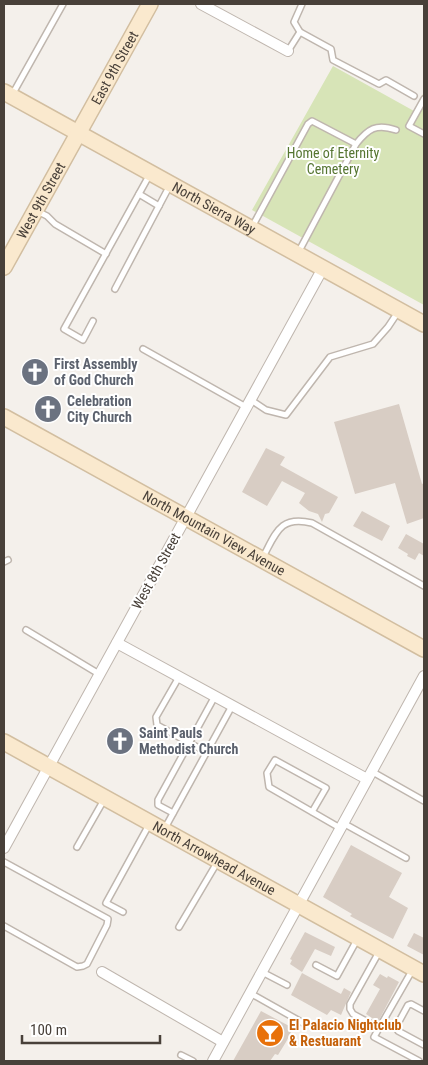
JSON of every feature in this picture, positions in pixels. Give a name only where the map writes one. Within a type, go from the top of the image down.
[{"type":"street","name":"East 9th Street","points":[[78,133],[150,4]]},
{"type":"street","points":[[201,4],[288,51]]},
{"type":"street","name":"North Sierra Way","points":[[8,94],[424,324]]},
{"type":"street","name":"West 9th Street","points":[[4,267],[8,250],[35,210],[78,133]]},
{"type":"street","name":"West 8th Street","points":[[4,847],[323,268]]},
{"type":"street","name":"North Mountain View Avenue","points":[[4,417],[424,649]]},
{"type":"street","points":[[117,643],[232,706],[369,775]]},
{"type":"street","points":[[213,1061],[424,676]]},
{"type":"street","name":"North Arrowhead Avenue","points":[[4,742],[419,971]]},
{"type":"street","points":[[102,972],[223,1042]]},
{"type":"lane","points":[[8,94],[63,4]]},
{"type":"lane","points":[[302,4],[294,22],[300,32],[331,49],[333,60],[379,84],[386,80],[414,96]]},
{"type":"lane","points":[[288,51],[300,32]]},
{"type":"lane","points":[[424,99],[409,126],[424,134]]},
{"type":"lane","points":[[251,229],[308,124],[312,121],[356,144]]},
{"type":"lane","points":[[297,254],[356,144],[371,129],[380,126],[396,130]]},
{"type":"lane","points":[[93,321],[83,340],[64,329],[151,173]]},
{"type":"lane","points":[[115,289],[171,184]]},
{"type":"lane","points":[[139,194],[159,206]]},
{"type":"lane","points":[[35,210],[106,254]]},
{"type":"lane","points":[[142,350],[248,403],[286,415],[330,357],[372,344],[388,327],[399,310]]},
{"type":"lane","points":[[262,559],[278,530],[283,525],[290,521],[301,520],[312,523],[424,586]]},
{"type":"lane","points":[[26,630],[100,674]]},
{"type":"lane","points":[[179,677],[156,717],[157,726],[206,752]]},
{"type":"lane","points":[[173,813],[158,805],[158,800],[215,696]]},
{"type":"lane","points":[[123,912],[106,903],[157,827],[173,813],[232,706]]},
{"type":"lane","points":[[312,812],[326,788],[275,760],[267,773],[269,788],[312,812],[406,858]]},
{"type":"lane","points":[[369,775],[424,801]]},
{"type":"lane","points":[[77,846],[105,798]]},
{"type":"lane","points":[[180,927],[218,860]]},
{"type":"lane","points":[[4,862],[108,919],[107,925],[87,964],[77,967],[4,926]]},
{"type":"lane","points":[[316,965],[337,976],[358,937]]},
{"type":"lane","points":[[379,1028],[353,1014],[350,1004],[380,950]]},
{"type":"lane","points":[[419,971],[374,1037],[420,1061]]},
{"type":"lane","points":[[261,972],[287,985]]},
{"type":"lane","points":[[250,993],[305,1024]]},
{"type":"lane","points":[[424,1011],[411,1004],[408,1005],[396,1027],[398,1031],[424,1045]]},
{"type":"lane","points":[[180,1055],[193,1061]]},
{"type":"green space","name":"Home of Eternity Cemetery","points":[[333,66],[414,111],[424,92],[424,305],[252,210]]},
{"type":"building","points":[[399,404],[422,484],[424,483],[424,518],[407,524],[395,483],[355,494],[334,422]]},
{"type":"building","points":[[266,448],[285,457],[280,465],[338,497],[329,513],[325,514],[322,522],[318,514],[309,511],[299,503],[305,493],[282,481],[267,506],[242,492]]},
{"type":"building","points":[[362,511],[390,526],[382,541],[353,526]]},
{"type":"building","points":[[406,534],[424,544],[424,556],[419,553],[415,560],[398,548]]},
{"type":"building","points":[[351,845],[402,873],[389,897],[408,908],[393,939],[350,916],[352,914],[323,897]]},
{"type":"building","points":[[305,932],[335,947],[331,956],[315,949],[302,972],[290,964],[292,960],[290,959]]},
{"type":"building","points":[[414,933],[424,938],[424,955],[407,946]]},
{"type":"building","points":[[302,973],[341,994],[344,988],[351,992],[341,1015],[331,1010],[327,1015],[291,995]]},
{"type":"building","points":[[380,974],[399,982],[378,1022],[366,1014],[380,989],[373,985]]},
{"type":"building","name":"El Palacio Nightclub & Restuarant","points":[[261,1011],[293,1028],[286,1042],[278,1055],[275,1054],[270,1061],[233,1061]]},
{"type":"place","name":"First Assembly of God Church","points":[[35,372]]},
{"type":"place","name":"Celebration City Church","points":[[48,409]]},
{"type":"place","name":"Saint Pauls Methodist Church","points":[[120,741]]},
{"type":"place","name":"El Palacio Nightclub & Restuarant","points":[[270,1033]]}]
